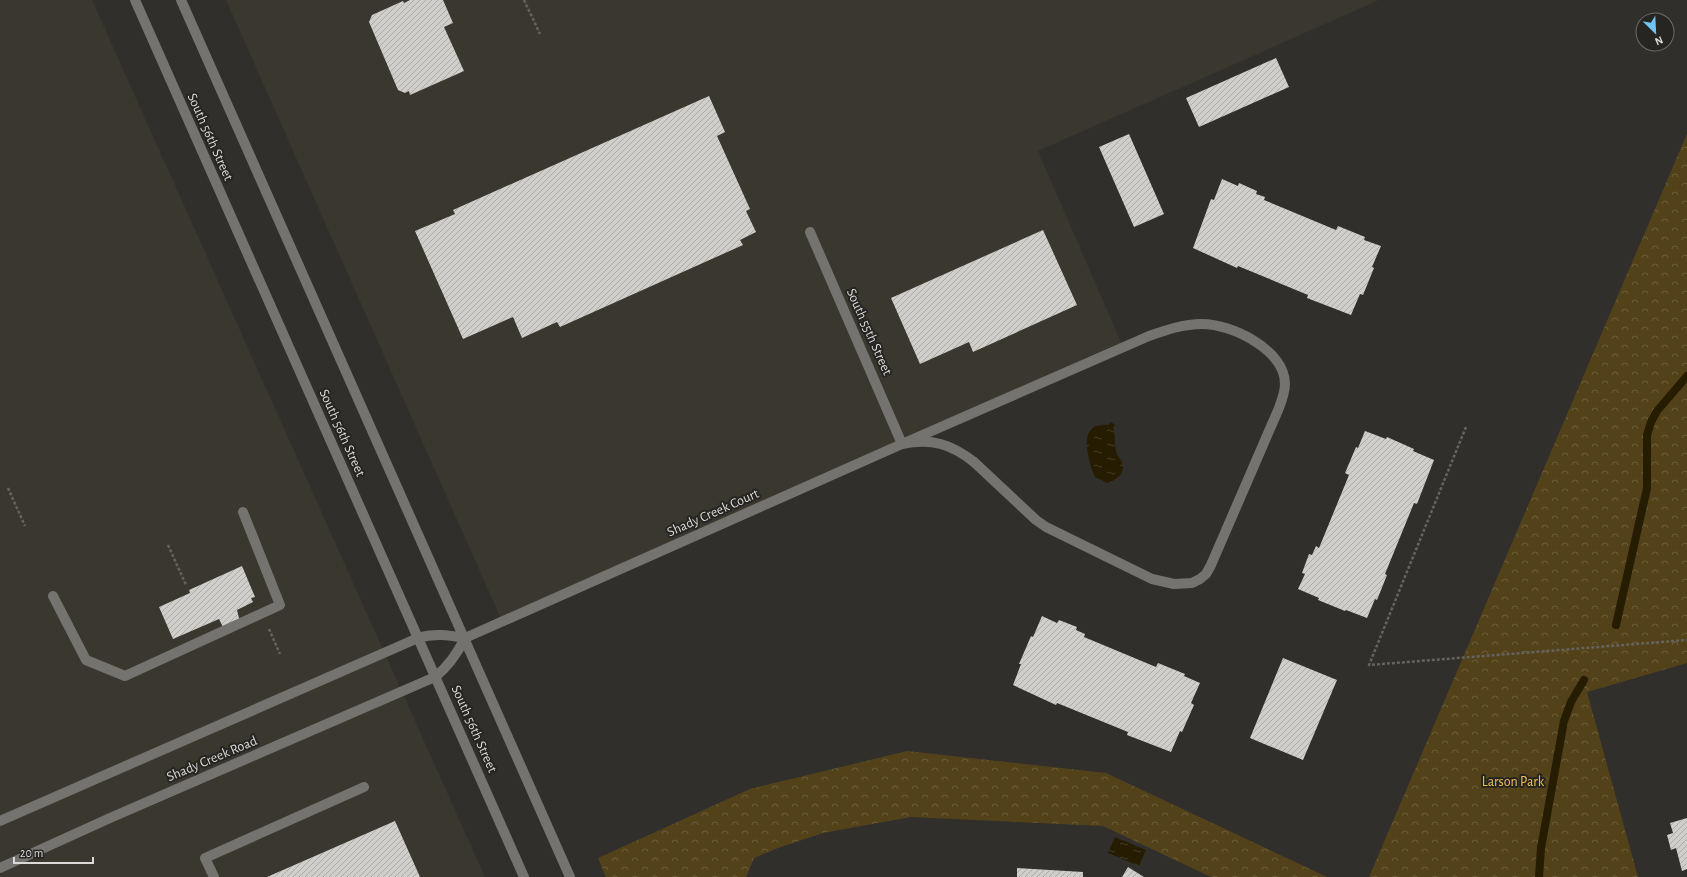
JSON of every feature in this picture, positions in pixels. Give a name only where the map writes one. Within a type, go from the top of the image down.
[{"type":"main road","name":"South 56th Street","points":[[135,0],[524,877]]},
{"type":"main road","name":"South 56th Street","points":[[182,0],[570,877]]},
{"type":"main road","name":"South 55th Street","points":[[810,232],[902,444]]},
{"type":"main road","name":"Shady Creek Court","points":[[464,638],[902,444],[1149,336],[1187,325],[1203,324],[1218,326],[1250,339],[1265,349],[1276,359],[1284,376],[1284,396],[1211,565],[1206,574],[1192,583],[1174,584],[1152,579],[1058,535],[1036,520],[962,452],[948,445],[918,441],[902,444]]},
{"type":"main road","points":[[53,596],[86,660],[125,676],[280,605],[243,512]]},
{"type":"main road","points":[[418,638],[428,635],[446,634],[464,638],[457,654],[446,668],[435,677]]},
{"type":"main road","name":"Shady Creek Road","points":[[0,821],[418,638]]},
{"type":"main road","name":"Shady Creek Road","points":[[0,868],[110,818],[435,677]]},
{"type":"main road","points":[[214,877],[205,858],[364,787]]},
{"type":"path","points":[[524,0],[540,34]]},
{"type":"path","points":[[1466,427],[1369,665],[1687,640]]},
{"type":"path","points":[[8,488],[25,526]]},
{"type":"path","points":[[168,545],[186,585]]},
{"type":"path","points":[[266,624],[280,654]]},
{"type":"shaded area","points":[[0,0],[92,0],[485,877],[0,877]]},
{"type":"shaded area","points":[[226,0],[1379,0],[1038,151],[1123,347],[502,621]]},
{"type":"green space","name":"Larson Park","points":[[1687,134],[1687,663],[1587,692],[1638,877],[1369,877]]},
{"type":"green space","points":[[907,751],[1106,773],[1327,877],[1211,877],[1103,826],[911,817],[823,833],[778,848],[754,858],[746,877],[606,877],[598,858],[750,789]]},
{"type":"water","points":[[1111,422],[1115,425],[1113,428],[1116,451],[1117,455],[1122,461],[1123,470],[1119,476],[1107,483],[1095,477],[1090,461],[1087,443],[1088,435],[1091,429],[1098,425],[1108,425]]},
{"type":"water","points":[[1115,837],[1146,850],[1139,866],[1108,853]]},
{"type":"building","points":[[410,0],[443,0],[453,23],[444,27],[464,71],[410,95],[409,91],[405,93],[398,90],[369,22],[372,15],[403,1],[404,3]]},
{"type":"building","points":[[1276,58],[1289,87],[1199,127],[1186,98]]},
{"type":"building","points":[[709,96],[725,132],[717,136],[750,209],[746,211],[756,232],[740,240],[743,245],[560,327],[557,322],[522,338],[513,317],[463,339],[415,231],[455,214],[453,210]]},
{"type":"building","points":[[1129,134],[1164,214],[1134,227],[1099,147]]},
{"type":"building","points":[[1222,179],[1238,186],[1239,183],[1257,191],[1256,194],[1265,197],[1264,200],[1336,230],[1338,226],[1365,237],[1364,240],[1381,246],[1372,267],[1374,268],[1363,295],[1360,294],[1351,315],[1307,298],[1308,295],[1238,266],[1237,268],[1193,248],[1211,199],[1214,200]]},
{"type":"building","points":[[1043,230],[1077,305],[973,352],[969,342],[920,364],[891,298]]},
{"type":"building","points":[[1365,431],[1386,439],[1387,437],[1434,460],[1417,504],[1414,503],[1385,574],[1387,575],[1377,600],[1375,599],[1367,618],[1318,600],[1319,598],[1298,589],[1305,574],[1302,573],[1309,554],[1312,555],[1316,546],[1319,548],[1349,475],[1345,473],[1356,447],[1358,448]]},
{"type":"building","points":[[242,566],[255,597],[251,598],[253,602],[237,610],[240,622],[224,629],[219,619],[173,639],[159,607],[190,593],[189,590]]},
{"type":"building","points":[[1042,616],[1057,623],[1059,620],[1077,627],[1076,630],[1085,634],[1084,637],[1156,667],[1158,663],[1185,674],[1184,676],[1200,683],[1191,703],[1194,705],[1171,752],[1127,735],[1128,732],[1057,703],[1056,705],[1013,685],[1021,664],[1019,664],[1031,636],[1033,637]]},
{"type":"building","points":[[1283,658],[1337,680],[1303,760],[1250,738]]},
{"type":"building","points":[[1687,818],[1687,869],[1682,871],[1676,848],[1671,850],[1667,835],[1673,833],[1670,823]]},
{"type":"building","points":[[395,821],[420,877],[267,877]]},
{"type":"building","points":[[1128,867],[1144,877],[1122,877]]},
{"type":"building","points":[[1017,868],[1083,872],[1083,877],[1017,877]]},
{"type":"waterway","points":[[1616,625],[1647,488],[1647,435],[1651,422],[1657,411],[1687,376]]},
{"type":"waterway","points":[[1539,877],[1541,848],[1564,721],[1571,702],[1584,680]]}]
